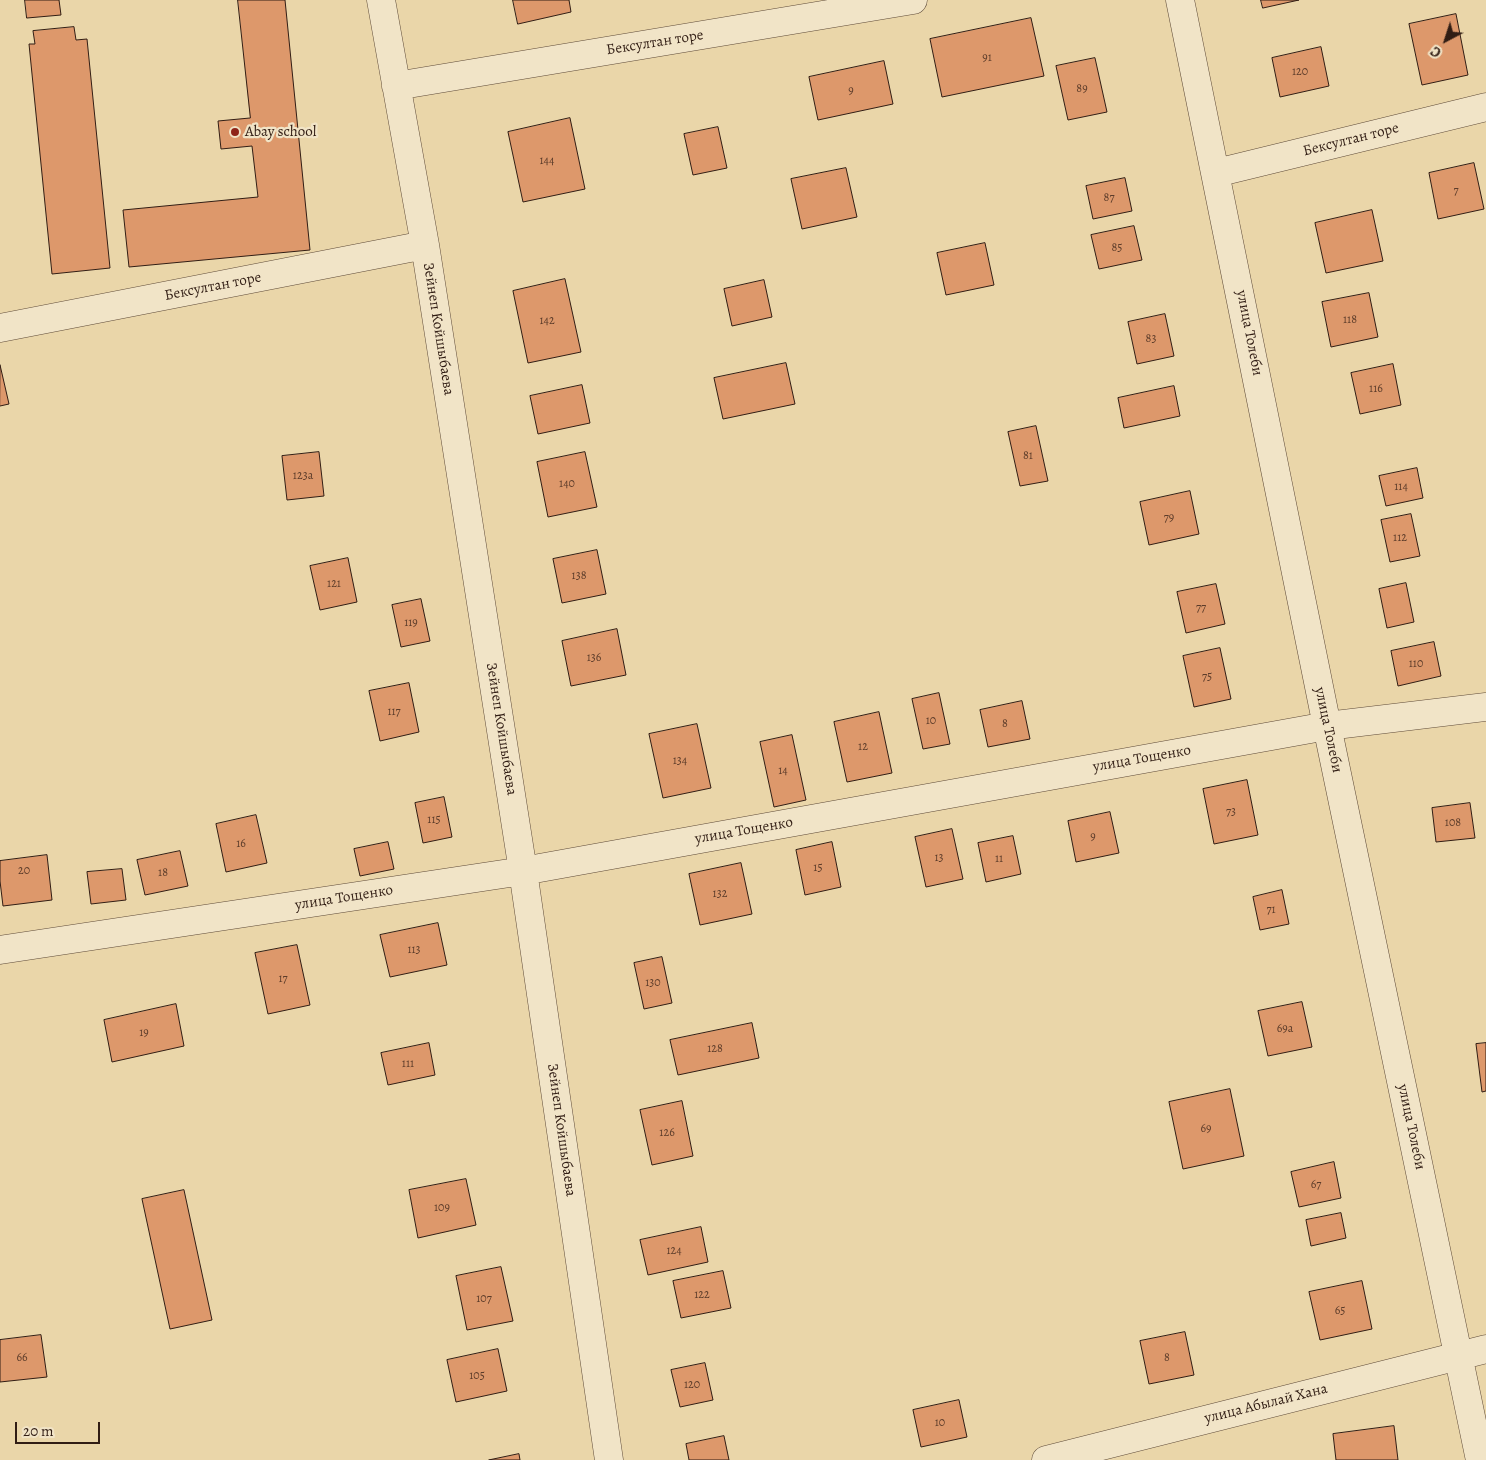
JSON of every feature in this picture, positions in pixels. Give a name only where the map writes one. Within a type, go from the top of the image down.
[{"type":"street","name":"Зейнеп Койшыбаева","points":[[381,0],[425,245],[523,871],[609,1460]]},
{"type":"street","name":"Бексултан торе","points":[[396,86],[913,0]]},
{"type":"street","name":"улица Толеби","points":[[1180,0],[1327,726],[1480,1460]]},
{"type":"street","name":"Бексултан торе","points":[[1216,172],[1486,106]]},
{"type":"street","name":"Бексултан торе","points":[[0,328],[425,245]]},
{"type":"street","name":"улица Тощенко","points":[[0,950],[523,871],[1327,726],[1486,707]]},
{"type":"street","name":"улица Абылай Хана","points":[[1046,1460],[1486,1349]]},
{"type":"building","points":[[25,0],[59,0],[61,15],[27,18]]},
{"type":"building","points":[[238,0],[285,0],[310,250],[129,267],[123,210],[258,197],[252,146],[221,149],[218,121],[250,118]]},
{"type":"building","points":[[513,0],[569,0],[571,12],[518,24]]},
{"type":"building","points":[[1261,0],[1299,0],[1263,8]]},
{"type":"building","points":[[1456,14],[1468,75],[1422,85],[1409,24]]},
{"type":"building","points":[[1031,18],[1044,76],[942,97],[930,39]]},
{"type":"building","points":[[74,27],[76,40],[87,39],[110,268],[52,274],[29,44],[35,44],[33,31]]},
{"type":"building","points":[[1321,47],[1329,86],[1280,97],[1272,58]]},
{"type":"building","points":[[1095,58],[1107,112],[1068,120],[1056,66]]},
{"type":"building","points":[[884,61],[893,104],[818,120],[809,77]]},
{"type":"building","points":[[570,118],[585,189],[523,202],[508,132]]},
{"type":"building","points":[[718,127],[727,168],[693,175],[684,134]]},
{"type":"building","points":[[1474,163],[1484,209],[1438,219],[1429,173]]},
{"type":"building","points":[[846,168],[857,217],[802,229],[791,179]]},
{"type":"building","points":[[1125,178],[1132,211],[1093,219],[1086,186]]},
{"type":"building","points":[[1372,210],[1383,261],[1326,273],[1315,223]]},
{"type":"building","points":[[1134,226],[1142,260],[1099,269],[1091,235]]},
{"type":"building","points":[[985,243],[994,285],[946,295],[937,253]]},
{"type":"building","points":[[565,279],[581,352],[528,363],[513,291]]},
{"type":"building","points":[[764,280],[772,317],[732,326],[724,289]]},
{"type":"building","points":[[1369,293],[1378,337],[1331,347],[1322,302]]},
{"type":"building","points":[[1165,314],[1174,356],[1137,364],[1128,322]]},
{"type":"building","points":[[786,363],[795,404],[723,419],[714,378]]},
{"type":"building","points":[[1393,364],[1401,405],[1360,414],[1351,373]]},
{"type":"building","points":[[0,365],[9,404],[0,406]]},
{"type":"building","points":[[582,385],[590,423],[538,434],[530,396]]},
{"type":"building","points":[[1174,386],[1180,416],[1124,428],[1118,398]]},
{"type":"building","points":[[1036,426],[1048,481],[1020,486],[1008,432]]},
{"type":"building","points":[[319,452],[324,496],[287,500],[282,456]]},
{"type":"building","points":[[585,452],[597,507],[548,517],[537,462]]},
{"type":"building","points":[[1417,468],[1423,498],[1386,506],[1379,476]]},
{"type":"building","points":[[1190,491],[1199,534],[1149,545],[1140,502]]},
{"type":"building","points":[[1411,514],[1420,556],[1390,562],[1381,520]]},
{"type":"building","points":[[597,550],[606,594],[562,603],[553,559]]},
{"type":"building","points":[[348,558],[357,602],[320,610],[310,566]]},
{"type":"building","points":[[1406,583],[1414,622],[1387,628],[1379,589]]},
{"type":"building","points":[[1216,584],[1225,624],[1186,633],[1177,592]]},
{"type":"building","points":[[421,599],[430,641],[401,647],[392,605]]},
{"type":"building","points":[[617,629],[626,675],[571,686],[562,641]]},
{"type":"building","points":[[1434,642],[1441,676],[1398,686],[1391,651]]},
{"type":"building","points":[[1220,648],[1231,699],[1194,707],[1183,656]]},
{"type":"building","points":[[409,683],[419,732],[380,741],[369,691]]},
{"type":"building","points":[[939,693],[950,744],[923,749],[912,699]]},
{"type":"building","points":[[1022,701],[1030,739],[988,747],[980,710]]},
{"type":"building","points":[[879,712],[892,773],[847,782],[834,722]]},
{"type":"building","points":[[697,724],[711,788],[663,798],[649,734]]},
{"type":"building","points":[[792,735],[806,800],[774,807],[760,742]]},
{"type":"building","points":[[1247,780],[1258,835],[1214,844],[1203,789]]},
{"type":"building","points":[[444,797],[452,837],[423,843],[415,803]]},
{"type":"building","points":[[1470,803],[1475,838],[1436,842],[1432,808]]},
{"type":"building","points":[[1110,812],[1119,853],[1076,862],[1068,821]]},
{"type":"building","points":[[256,815],[267,863],[226,872],[216,824]]},
{"type":"building","points":[[952,829],[963,879],[926,887],[915,837]]},
{"type":"building","points":[[1013,836],[1021,874],[986,882],[978,843]]},
{"type":"building","points":[[388,842],[394,869],[360,876],[354,849]]},
{"type":"building","points":[[832,842],[841,887],[805,895],[796,850]]},
{"type":"building","points":[[180,851],[188,886],[145,895],[137,860]]},
{"type":"building","points":[[47,855],[52,900],[3,906],[0,861]]},
{"type":"building","points":[[741,863],[752,914],[700,925],[689,874]]},
{"type":"building","points":[[122,869],[126,900],[91,904],[87,872]]},
{"type":"building","points":[[1282,890],[1289,924],[1260,930],[1253,897]]},
{"type":"building","points":[[438,923],[447,965],[390,977],[380,935]]},
{"type":"building","points":[[297,945],[310,1005],[268,1014],[255,953]]},
{"type":"building","points":[[662,957],[672,1003],[644,1009],[634,963]]},
{"type":"building","points":[[1302,1002],[1312,1047],[1268,1056],[1258,1011]]},
{"type":"building","points":[[176,1004],[184,1046],[112,1062],[104,1020]]},
{"type":"building","points":[[752,1023],[759,1058],[678,1075],[670,1040]]},
{"type":"building","points":[[429,1043],[435,1075],[388,1085],[381,1053]]},
{"type":"building","points":[[1486,1043],[1486,1091],[1482,1092],[1476,1044]]},
{"type":"building","points":[[1230,1089],[1244,1156],[1183,1169],[1169,1102]]},
{"type":"building","points":[[682,1101],[693,1156],[652,1165],[640,1110]]},
{"type":"building","points":[[1334,1162],[1341,1198],[1299,1207],[1291,1172]]},
{"type":"building","points":[[466,1179],[476,1225],[418,1238],[409,1190]]},
{"type":"building","points":[[184,1190],[212,1320],[170,1329],[142,1199]]},
{"type":"building","points":[[1341,1213],[1346,1238],[1311,1246],[1306,1220]]},
{"type":"building","points":[[701,1227],[708,1262],[648,1275],[640,1240]]},
{"type":"building","points":[[501,1267],[513,1321],[467,1330],[456,1276]]},
{"type":"building","points":[[723,1271],[731,1308],[681,1318],[673,1281]]},
{"type":"building","points":[[1362,1281],[1372,1329],[1320,1340],[1309,1292]]},
{"type":"building","points":[[1185,1332],[1194,1375],[1149,1384],[1140,1341]]},
{"type":"building","points":[[41,1335],[47,1377],[0,1382],[0,1340]]},
{"type":"building","points":[[498,1349],[507,1391],[456,1402],[447,1360]]},
{"type":"building","points":[[705,1363],[713,1400],[680,1407],[671,1370]]},
{"type":"building","points":[[959,1400],[967,1437],[921,1447],[913,1410]]},
{"type":"building","points":[[1394,1426],[1398,1460],[1336,1460],[1333,1434]]},
{"type":"building","points":[[724,1436],[729,1460],[689,1460],[686,1444]]},
{"type":"building","points":[[519,1454],[520,1460],[489,1460]]},
{"type":"place","name":"Abay school","points":[[235,132]]}]
